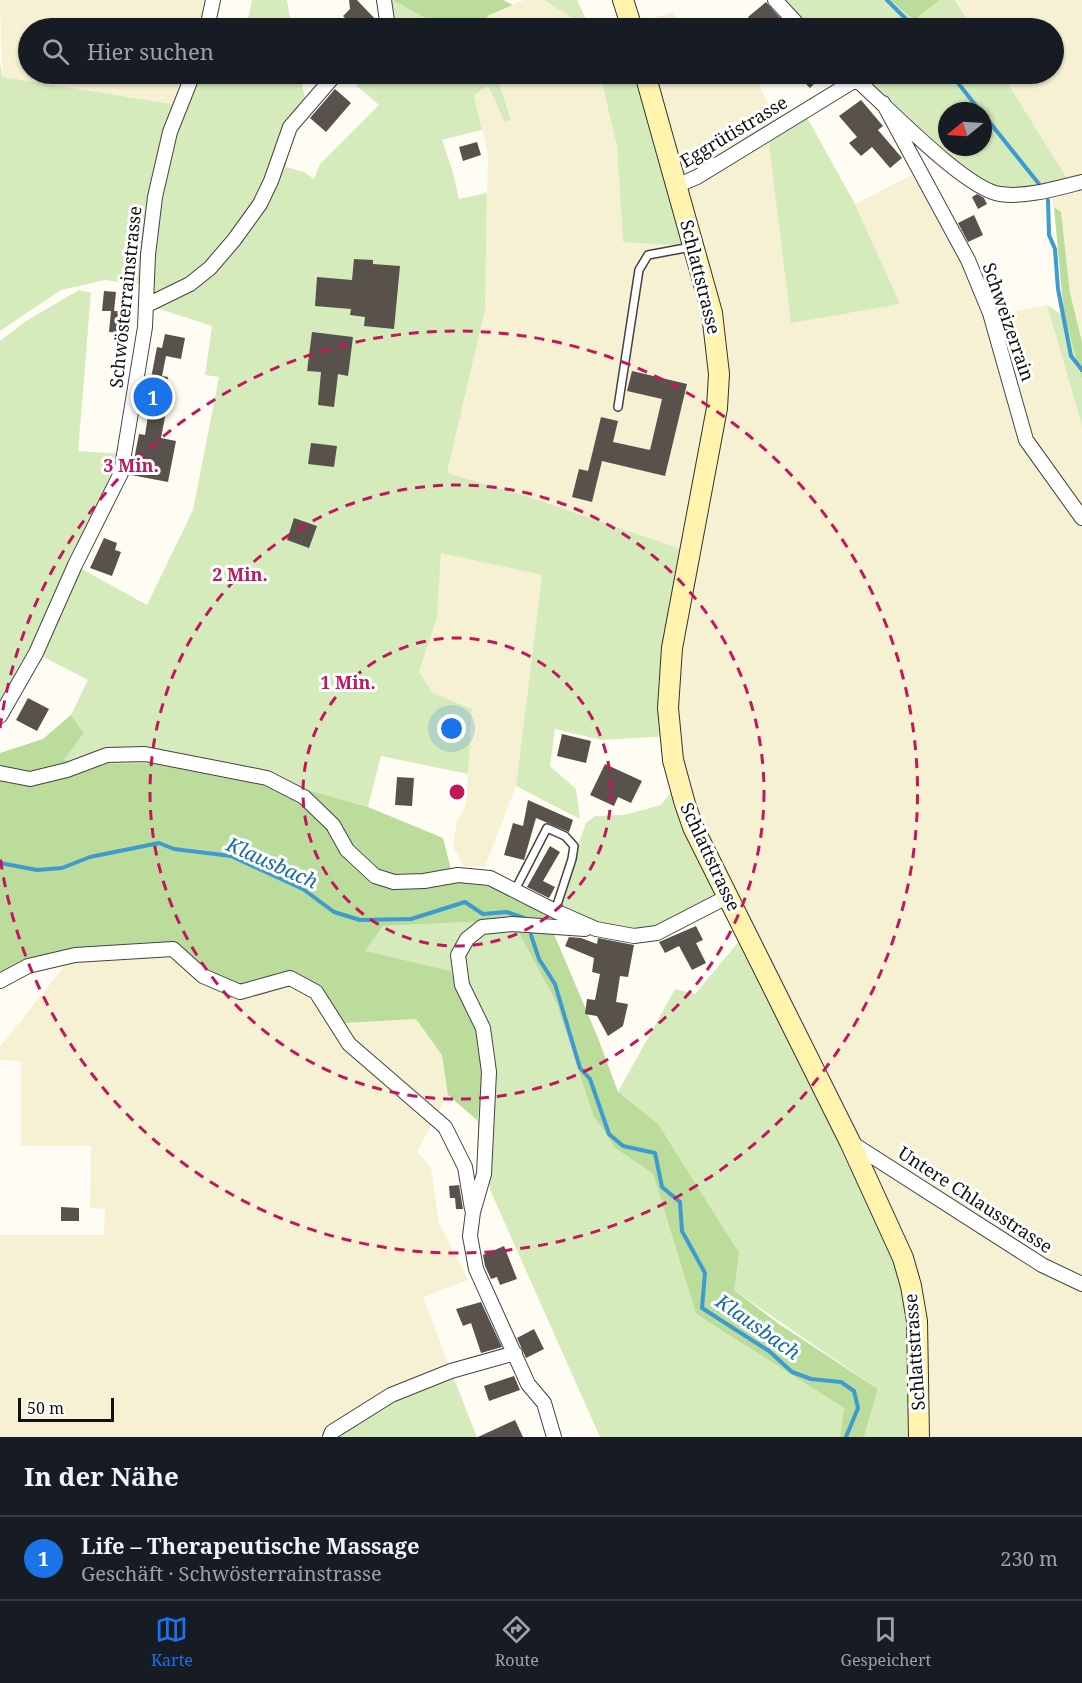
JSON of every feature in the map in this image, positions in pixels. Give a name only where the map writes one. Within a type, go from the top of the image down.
[{"type":"street","points":[[209,18],[213,0]]},
{"type":"street","points":[[384,0],[387,18]]},
{"type":"street","points":[[624,0],[629,18]]},
{"type":"street","points":[[775,0],[792,18]]},
{"type":"street","name":"Schwösterrainstrasse","points":[[0,716],[36,653],[75,565],[121,473],[147,305],[148,255],[160,173],[170,132],[189,84]]},
{"type":"street","points":[[147,305],[190,284],[210,268],[234,240],[264,197],[290,127],[327,84]]},
{"type":"street","name":"Schlattstrasse","points":[[648,84],[712,313],[716,339],[718,385],[717,408],[672,648],[668,708],[673,760],[693,827],[850,1142],[903,1258],[917,1321],[919,1437]]},
{"type":"street","name":"Eggrütistrasse","points":[[676,186],[697,177],[842,84]]},
{"type":"street","name":"Eggrütistrasse","points":[[863,84],[945,160],[983,190],[1001,195],[1037,192],[1082,182]]},
{"type":"street","name":"Schweizerrain","points":[[883,103],[968,260],[990,313],[1026,440],[1082,518]]},
{"type":"street","points":[[0,773],[30,779],[68,770],[106,755],[146,754],[267,778],[304,797],[333,825],[347,850],[375,876],[394,882],[424,882],[458,875],[490,878],[596,929]]},
{"type":"street","points":[[554,1437],[544,1403],[528,1384],[476,1269],[470,1236],[473,1212],[484,1174],[489,1072],[483,1028],[462,985],[458,955],[467,939],[482,927],[512,924],[596,929],[634,936],[657,933],[727,897]]},
{"type":"street","points":[[0,981],[28,966],[75,955],[173,949],[203,976],[240,992],[290,978],[316,992],[349,1044],[445,1127],[465,1167],[473,1212]]},
{"type":"street","name":"Untere Chlausstrasse","points":[[850,1142],[1042,1266],[1082,1284]]},
{"type":"street","points":[[330,1437],[332,1432],[391,1395],[451,1371],[515,1353]]},
{"type":"lane","points":[[618,407],[639,270],[648,255],[694,246]]},
{"type":"lane","points":[[515,890],[547,828],[565,836],[574,846],[555,911]]},
{"type":"shaded area","points":[[0,0],[213,0],[209,18],[18,18],[18,80],[2,77]]},
{"type":"shaded area","points":[[524,0],[544,0],[572,18],[486,18]]},
{"type":"shaded area","points":[[956,0],[1082,0],[1082,178],[1068,180],[1008,84],[1064,84],[1064,18],[967,18]]},
{"type":"shaded area","points":[[674,12],[677,18],[654,18]]},
{"type":"shaded area","points":[[46,84],[189,84],[180,105]]},
{"type":"shaded area","points":[[499,84],[602,84],[617,147],[623,242],[644,84],[759,84],[778,128],[900,304],[855,204],[912,175],[996,315],[1047,305],[1082,426],[1082,1437],[924,1437],[670,736],[690,552],[529,497],[447,473],[485,310],[488,154],[474,95],[488,86],[505,122],[511,119]]},
{"type":"shaded area","points":[[1082,182],[1082,342],[1070,293],[1061,212],[1054,207],[1050,190]]},
{"type":"shaded area","points":[[441,552],[542,575],[516,786],[485,867],[463,866],[453,846],[457,820],[466,805],[472,709],[433,693],[419,672],[437,618]]},
{"type":"shaded area","points":[[178,943],[205,973],[290,974],[321,990],[345,1023],[416,1019],[443,1055],[448,1095],[417,1151],[431,1168],[439,1223],[468,1280],[423,1297],[451,1371],[330,1437],[0,1437],[0,1235],[104,1235],[105,1209],[90,1208],[91,1146],[21,1146],[21,1061],[0,1060],[0,1047],[77,950]]},
{"type":"green space","points":[[252,0],[287,0],[290,18],[248,18]]},
{"type":"green space","points":[[392,0],[425,18],[389,18]]},
{"type":"green space","points":[[392,0],[503,0],[513,5],[486,18],[425,18]]},
{"type":"green space","points":[[544,0],[577,0],[585,18],[572,18]]},
{"type":"green space","points":[[775,0],[890,0],[912,18],[792,18]]},
{"type":"green space","points":[[890,0],[940,0],[917,18],[912,18]]},
{"type":"green space","points":[[940,0],[955,0],[967,18],[917,18]]},
{"type":"green space","points":[[0,62],[2,77],[18,80],[18,84],[46,84],[179,105],[188,84],[302,84],[307,108],[290,127],[286,167],[304,172],[314,179],[320,164],[379,105],[356,84],[499,84],[511,120],[505,122],[488,86],[474,95],[482,130],[442,140],[459,199],[487,193],[485,310],[447,473],[529,497],[690,552],[670,736],[601,740],[555,729],[550,766],[576,789],[580,819],[516,786],[542,575],[441,553],[437,618],[419,672],[433,693],[472,709],[468,774],[381,756],[368,807],[308,790],[64,760],[84,733],[71,715],[88,680],[36,653],[71,574],[0,700],[0,341],[26,321],[79,290],[91,293],[78,451],[125,454],[75,565],[147,605],[193,510],[219,377],[205,375],[212,326],[147,305],[146,285],[105,280],[61,290],[0,331]]},
{"type":"green space","points":[[602,84],[648,84],[694,246],[623,242],[617,147]]},
{"type":"green space","points":[[861,84],[1008,84],[1068,180],[1050,190],[983,190],[944,156],[992,156],[992,102],[938,102],[938,151]]},
{"type":"green space","points":[[804,112],[855,204],[900,304],[791,323],[769,144],[778,128]]},
{"type":"green space","points":[[1054,207],[1061,212],[1070,293],[1082,342],[1082,379],[1064,316]]},
{"type":"green space","points":[[1047,305],[1064,316],[1082,379],[1082,426]]},
{"type":"green space","points":[[71,715],[84,733],[64,760],[104,764],[164,763],[308,790],[368,807],[443,838],[454,881],[500,888],[549,918],[618,1092],[658,1124],[739,1253],[734,1290],[779,1324],[878,1389],[864,1437],[840,1437],[844,1408],[696,1314],[653,1174],[615,1148],[593,1115],[556,1002],[510,920],[383,926],[365,951],[450,971],[478,1026],[484,1073],[477,1120],[448,1095],[442,1055],[416,1019],[345,1023],[321,990],[290,974],[239,987],[205,973],[178,943],[77,950],[29,959],[0,972],[0,753],[43,739]]},
{"type":"green space","points":[[678,782],[727,897],[634,936],[555,911],[586,823],[595,816],[624,815],[661,805]]},
{"type":"green space","points":[[510,920],[556,1002],[593,1115],[615,1148],[653,1174],[696,1314],[844,1408],[840,1437],[600,1437],[491,1192],[477,1120],[484,1073],[365,951],[383,926]]},
{"type":"green space","points":[[746,933],[903,1258],[924,1437],[864,1437],[878,1389],[734,1290],[618,1092],[675,989],[695,994]]},
{"type":"green space","points":[[451,1371],[477,1437],[330,1437],[332,1432]]},
{"type":"building","points":[[349,0],[357,0],[374,18],[345,18],[343,16],[350,9]]},
{"type":"building","points":[[766,2],[780,18],[749,18]]},
{"type":"building","points":[[335,89],[351,103],[326,132],[310,118]]},
{"type":"building","points":[[861,100],[883,126],[878,130],[902,158],[890,168],[872,147],[861,156],[849,143],[857,137],[839,116]]},
{"type":"building","points":[[477,142],[481,155],[463,161],[459,147]]},
{"type":"building","points":[[977,194],[984,198],[987,204],[978,209],[972,197]]},
{"type":"building","points":[[974,215],[983,235],[968,242],[958,223]]},
{"type":"building","points":[[354,259],[373,260],[373,264],[400,266],[394,329],[364,326],[365,317],[350,315],[351,309],[315,306],[317,277],[352,280]]},
{"type":"building","points":[[104,291],[116,292],[114,311],[131,312],[130,334],[109,332],[111,311],[102,311]]},
{"type":"building","points":[[312,332],[353,337],[348,376],[338,374],[334,407],[318,405],[321,372],[307,371]]},
{"type":"building","points":[[165,334],[185,338],[181,359],[166,356],[162,376],[168,377],[166,385],[171,386],[161,438],[176,441],[168,482],[131,475],[139,434],[145,435],[148,416],[144,415],[157,347],[162,348]]},
{"type":"building","points":[[632,371],[687,384],[665,476],[602,461],[592,502],[572,497],[579,469],[588,471],[601,417],[618,421],[613,442],[650,450],[662,399],[627,391]]},
{"type":"building","points":[[311,443],[337,446],[334,467],[308,464]]},
{"type":"building","points":[[294,518],[317,526],[309,548],[287,540]]},
{"type":"building","points":[[104,538],[117,543],[115,550],[121,552],[112,576],[90,568]]},
{"type":"building","points":[[28,698],[49,709],[37,731],[16,720]]},
{"type":"building","points":[[562,734],[591,741],[586,763],[557,756]]},
{"type":"building","points":[[605,764],[642,781],[631,803],[618,797],[614,806],[590,795]]},
{"type":"building","points":[[397,777],[414,778],[412,806],[395,805]]},
{"type":"building","points":[[528,800],[573,820],[569,832],[536,818],[524,860],[504,855],[513,823],[523,826]]},
{"type":"building","points":[[550,846],[560,852],[543,881],[555,887],[549,898],[527,887]]},
{"type":"building","points":[[696,926],[703,940],[696,943],[706,963],[692,970],[679,946],[665,953],[659,942]]},
{"type":"building","points":[[569,937],[581,938],[597,944],[598,938],[634,945],[628,977],[620,976],[616,1002],[628,1004],[623,1026],[608,1036],[597,1016],[585,1014],[587,999],[595,1000],[600,974],[592,972],[594,958],[565,946]]},
{"type":"building","points":[[459,1185],[463,1209],[456,1209],[455,1198],[450,1198],[449,1186]]},
{"type":"building","points":[[61,1207],[79,1208],[79,1221],[61,1221]]},
{"type":"building","points":[[504,1246],[517,1279],[500,1285],[497,1277],[491,1279],[483,1255]]},
{"type":"building","points":[[481,1302],[502,1347],[481,1353],[471,1323],[463,1326],[456,1309]]},
{"type":"building","points":[[534,1329],[544,1349],[526,1358],[517,1338]]},
{"type":"building","points":[[514,1376],[520,1390],[489,1401],[484,1386]]},
{"type":"building","points":[[515,1420],[523,1437],[478,1437]]},
{"type":"waterway","points":[[887,0],[905,18]]},
{"type":"waterway","points":[[959,84],[973,102]]},
{"type":"waterway","points":[[992,125],[1039,184]]},
{"type":"waterway","points":[[1048,200],[1049,235],[1055,249],[1058,289],[1071,356],[1082,370]]},
{"type":"waterway","name":"Klausbach","points":[[0,863],[37,870],[62,868],[90,857],[159,843],[174,849],[231,856],[303,889],[334,912],[360,920],[411,919],[465,902],[483,914],[507,912],[524,918]]},
{"type":"waterway","name":"Klausbach","points":[[531,935],[539,959],[555,984],[580,1068],[590,1079],[609,1134],[623,1146],[655,1153],[662,1187],[680,1202],[682,1231],[705,1273],[702,1308],[769,1351],[792,1372],[811,1379],[841,1382],[854,1391],[858,1408],[846,1437]]},
{"type":"place","name":"Life – Therapeutische Massage","points":[[153,397]]}]
